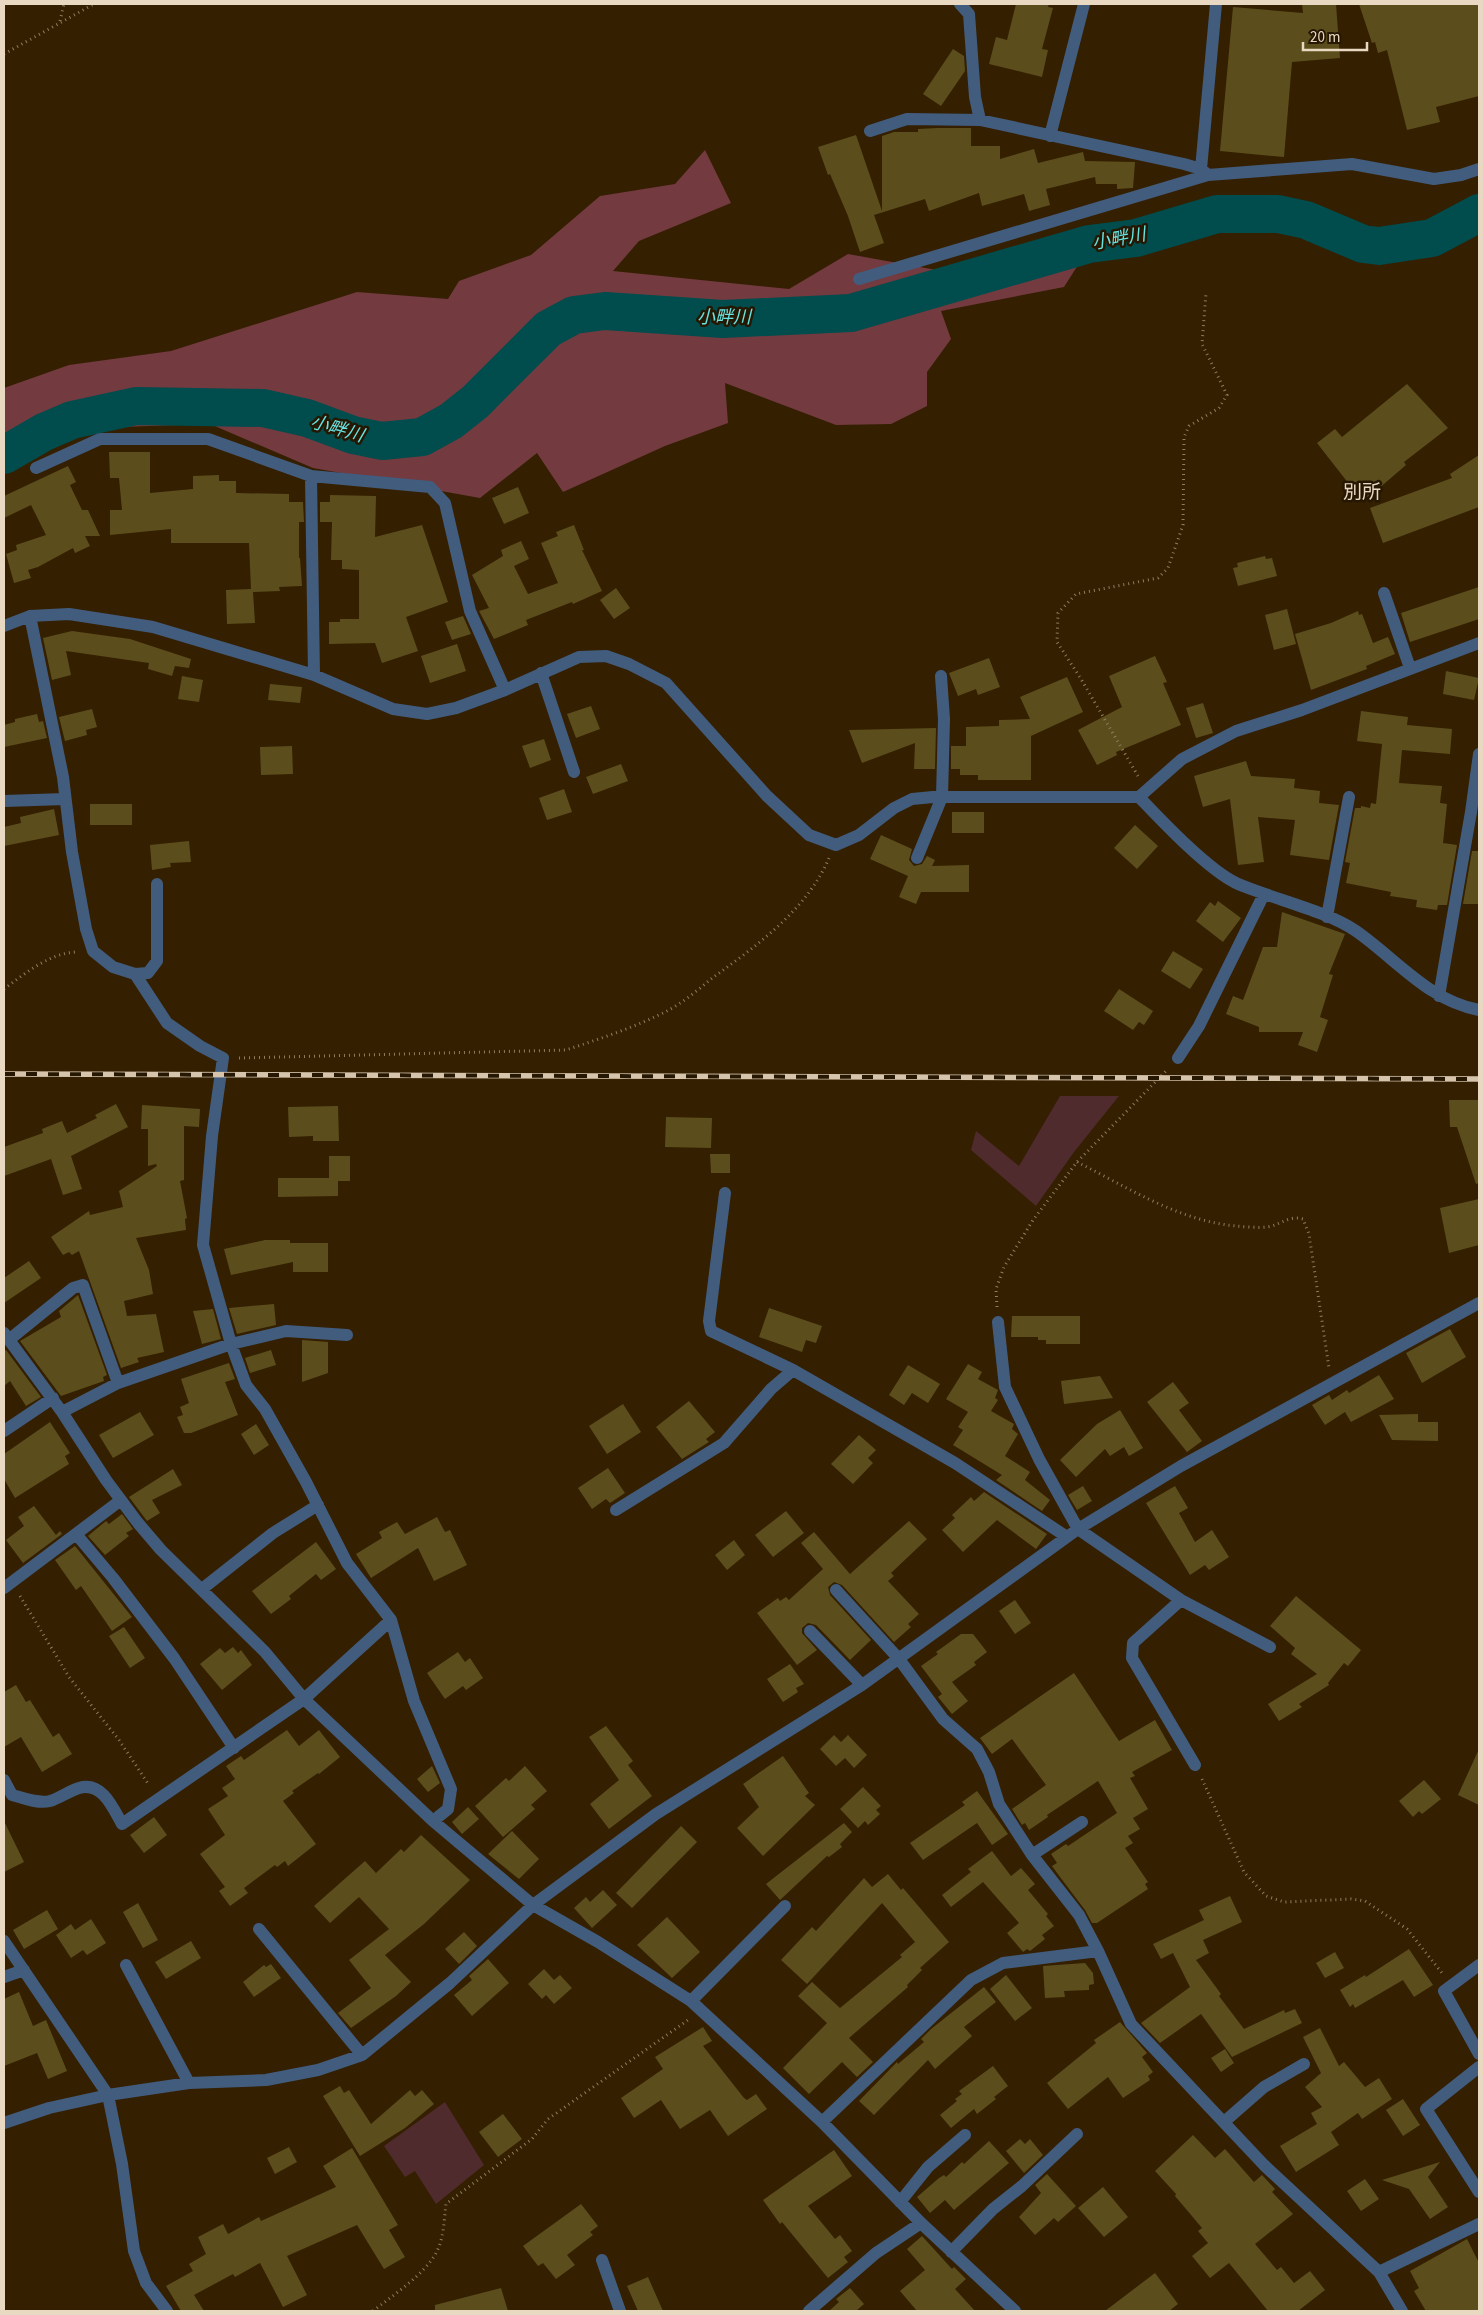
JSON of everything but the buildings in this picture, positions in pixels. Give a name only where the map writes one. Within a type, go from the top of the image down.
[{"type":"street","points":[[960,4],[968,14],[974,97],[980,120]]},
{"type":"street","points":[[1050,136],[1084,4]]},
{"type":"street","points":[[1204,172],[1216,4]]},
{"type":"street","points":[[870,131],[907,119],[980,120],[1204,172]]},
{"type":"street","points":[[859,279],[1204,172],[1352,164],[1434,179],[1461,175],[1479,169]]},
{"type":"street","points":[[36,468],[100,439],[208,439],[311,476],[430,487],[445,503],[470,612],[505,690]]},
{"type":"street","points":[[311,476],[314,675]]},
{"type":"street","points":[[1384,593],[1410,668]]},
{"type":"street","points":[[4,626],[30,616],[70,614],[153,627],[314,675],[393,709],[427,714],[456,708],[505,690],[579,657],[606,656],[629,664],[666,683],[766,796],[809,835],[836,845],[859,835],[894,808],[912,800],[942,797],[1143,793],[1182,759],[1236,731],[1302,710],[1479,643]]},
{"type":"street","points":[[30,616],[64,777],[72,852],[86,929],[93,951],[112,967],[135,974],[148,973],[157,961],[157,884]]},
{"type":"street","points":[[541,673],[574,772]]},
{"type":"street","points":[[917,858],[942,797],[944,720],[941,676]]},
{"type":"street","points":[[1439,996],[1470,822],[1479,754]]},
{"type":"street","points":[[1143,793],[1158,817],[1217,870],[1234,882],[1327,917],[1356,931],[1439,996],[1467,1008],[1479,1010]]},
{"type":"street","points":[[1327,917],[1349,797]]},
{"type":"street","points":[[4,801],[66,800]]},
{"type":"street","points":[[1178,1058],[1199,1026],[1264,894]]},
{"type":"street","points":[[135,974],[167,1023],[191,1041],[223,1058],[212,1136],[203,1245],[231,1344],[246,1385],[265,1409],[318,1505],[347,1563],[391,1620],[414,1702],[451,1789],[448,1810],[433,1821]]},
{"type":"street","points":[[725,1193],[709,1321],[711,1331],[793,1370],[955,1463],[1067,1537]]},
{"type":"street","points":[[118,1383],[83,1285],[74,1288],[7,1336],[53,1398],[121,1500],[161,1550],[266,1652],[304,1699],[433,1821],[533,1905],[598,1942],[691,2001],[822,2122],[951,2252],[1015,2311]]},
{"type":"street","points":[[4,2124],[50,2108],[108,2095],[189,2083],[266,2080],[318,2070],[362,2055],[450,1983],[533,1905],[656,1814],[862,1685],[1078,1529],[1181,1466],[1331,1383],[1478,1307]]},
{"type":"street","points":[[998,1322],[1005,1387],[1039,1459],[1078,1529],[1181,1600],[1270,1647]]},
{"type":"street","points":[[62,1412],[118,1383],[231,1344],[286,1331],[347,1335]]},
{"type":"street","points":[[616,1510],[724,1443],[766,1394],[793,1370]]},
{"type":"street","points":[[4,1431],[53,1398]]},
{"type":"street","points":[[8,1585],[121,1500]]},
{"type":"street","points":[[202,1589],[273,1534],[318,1505]]},
{"type":"street","points":[[76,1534],[174,1658],[234,1748]]},
{"type":"street","points":[[836,1590],[899,1659],[943,1719],[977,1750],[989,1772],[999,1804],[1032,1855],[1079,1915],[1098,1951],[1131,2024],[1264,2165],[1379,2272],[1402,2311]]},
{"type":"street","points":[[1181,1600],[1133,1643],[1132,1658],[1195,1765]]},
{"type":"street","points":[[4,1780],[8,1797],[33,1801],[49,1801],[80,1787],[94,1787],[107,1798],[122,1824],[304,1699],[391,1620]]},
{"type":"street","points":[[810,1631],[862,1685]]},
{"type":"street","points":[[1032,1855],[1082,1822]]},
{"type":"street","points":[[691,2001],[784,1906]]},
{"type":"street","points":[[259,1929],[362,2055]]},
{"type":"street","points":[[4,1941],[108,2095],[122,2164],[134,2251],[146,2282],[166,2311]]},
{"type":"street","points":[[822,2122],[971,1980],[1003,1963],[1098,1951]]},
{"type":"street","points":[[126,1965],[189,2083]]},
{"type":"street","points":[[1479,1965],[1444,1991],[1479,2054]]},
{"type":"street","points":[[4,1977],[24,1970]]},
{"type":"street","points":[[1224,2122],[1264,2086],[1304,2064]]},
{"type":"street","points":[[1479,2067],[1426,2109],[1479,2192]]},
{"type":"street","points":[[900,2202],[928,2167],[965,2134]]},
{"type":"street","points":[[951,2252],[992,2209],[1022,2186],[1077,2134]]},
{"type":"street","points":[[809,2311],[876,2254],[922,2223]]},
{"type":"street","points":[[1379,2272],[1479,2224]]},
{"type":"street","points":[[602,2260],[620,2311]]},
{"type":"path","points":[[60,22],[64,4]]},
{"type":"path","points":[[4,54],[94,4]]},
{"type":"path","points":[[1143,793],[1081,679],[1057,642],[1058,612],[1076,594],[1158,578],[1168,568],[1182,525],[1184,437],[1189,426],[1219,408],[1227,395],[1202,344],[1206,293]]},
{"type":"path","points":[[223,1058],[566,1050],[612,1034],[666,1011],[754,947],[797,906],[818,880],[836,845]]},
{"type":"path","points":[[4,989],[24,973],[53,958],[69,952],[93,951]]},
{"type":"path","points":[[998,1322],[996,1289],[1004,1267],[1033,1220],[1077,1162],[1178,1058]]},
{"type":"path","points":[[1077,1162],[1157,1202],[1202,1220],[1236,1226],[1268,1227],[1294,1216],[1303,1218],[1309,1234],[1331,1383]]},
{"type":"path","points":[[8,1585],[69,1677],[119,1740],[159,1800]]},
{"type":"path","points":[[1195,1765],[1244,1872],[1266,1896],[1284,1902],[1351,1898],[1365,1901],[1407,1929],[1452,1985]]},
{"type":"path","points":[[372,2311],[418,2274],[436,2254],[444,2229],[446,2204],[532,2139],[548,2120],[648,2046],[702,2011]]},
{"type":"shaded area","points":[[705,150],[731,203],[639,241],[613,271],[789,289],[848,254],[942,271],[1101,229],[1064,287],[941,311],[951,339],[927,372],[927,406],[891,424],[836,425],[725,383],[728,423],[665,446],[563,492],[537,453],[480,498],[313,468],[210,424],[89,428],[4,467],[4,388],[69,365],[171,351],[357,292],[448,299],[459,281],[531,255],[600,196],[675,184]]},
{"type":"shaded area","points":[[1060,1096],[1119,1096],[1074,1152],[1036,1206],[971,1150],[976,1131],[1019,1166]]},
{"type":"shaded area","points":[[445,2102],[484,2165],[436,2204],[415,2171],[405,2177],[384,2146]]},
{"type":"waterway","name":"小畔川","points":[[4,455],[44,432],[72,420],[136,406],[263,408],[307,418],[353,435],[382,441],[422,437],[451,421],[475,402],[548,329],[574,315],[605,311],[723,319],[851,313],[1089,244],[1136,238],[1217,214],[1278,214],[1306,220],[1363,244],[1379,246],[1432,238],[1479,213]]},
{"type":"railway","points":[[4,1074],[1479,1079]]},
{"type":"district","name":"別所","points":[[1362,492]]}]
